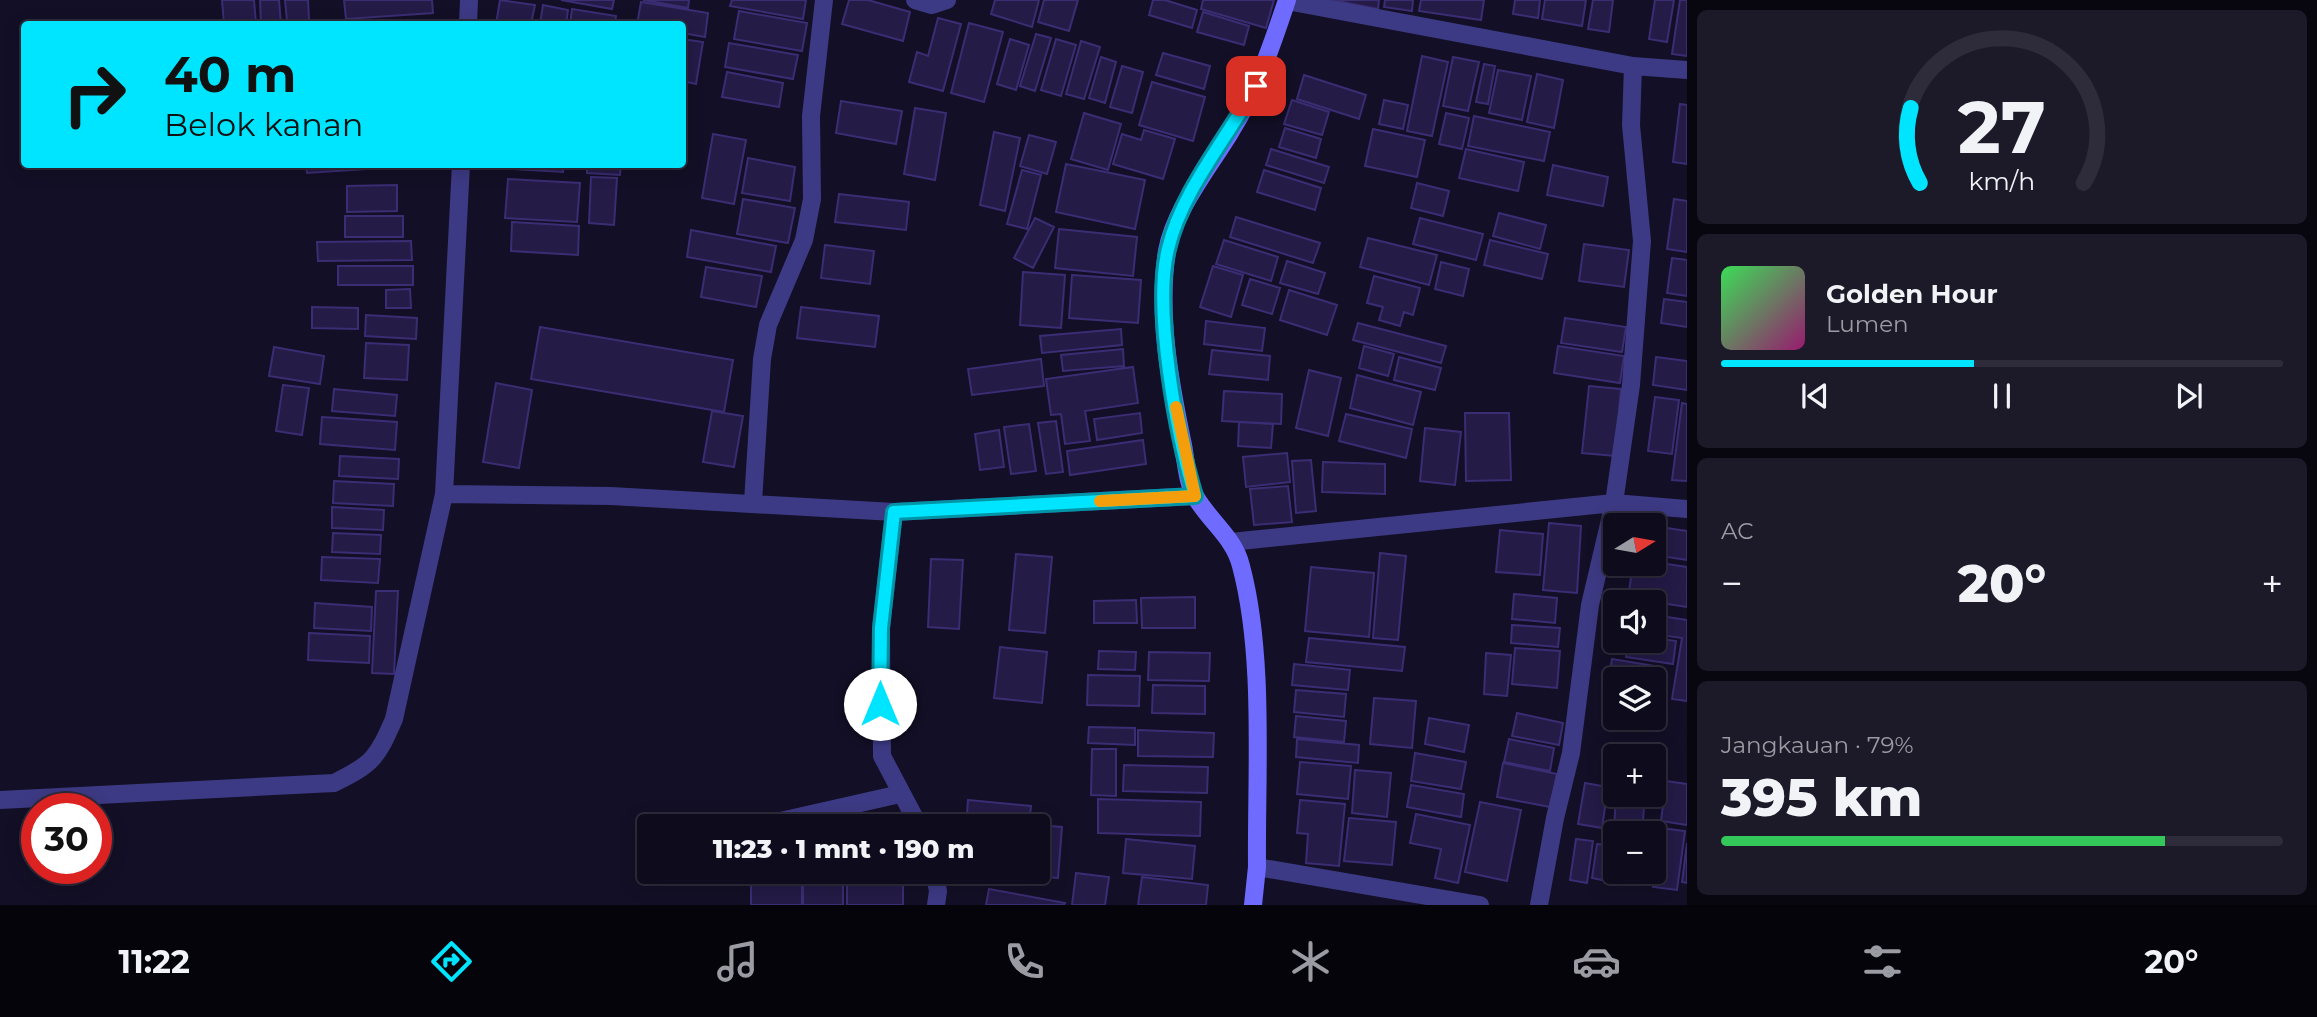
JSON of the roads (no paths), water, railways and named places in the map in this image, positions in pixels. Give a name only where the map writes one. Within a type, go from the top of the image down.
[{"type":"street","points":[[468,21],[469,0]]},
{"type":"street","points":[[753,502],[762,359],[768,325],[804,240],[812,199],[810,129],[824,0]]},
{"type":"street","points":[[915,0],[932,5],[947,0]]},
{"type":"street","points":[[1253,905],[1257,867],[1252,630],[1241,565],[1231,542],[1195,496],[1177,414],[1164,291],[1168,248],[1193,187],[1232,130],[1256,86],[1287,0],[1633,66],[1687,70]]},
{"type":"street","points":[[1539,905],[1555,818],[1571,753],[1590,605],[1614,503],[1631,385],[1642,241],[1631,125],[1633,66]]},
{"type":"street","points":[[0,800],[334,783],[367,767],[381,748],[394,719],[444,494],[461,168]]},
{"type":"street","points":[[444,494],[753,502],[894,512],[1195,496]]},
{"type":"street","points":[[1231,542],[1614,503],[1687,509]]},
{"type":"street","points":[[894,512],[881,628],[881,756],[912,814]]},
{"type":"street","points":[[812,814],[900,794]]},
{"type":"street","points":[[1257,867],[1480,905]]},
{"type":"street","points":[[936,905],[937,884]]}]
